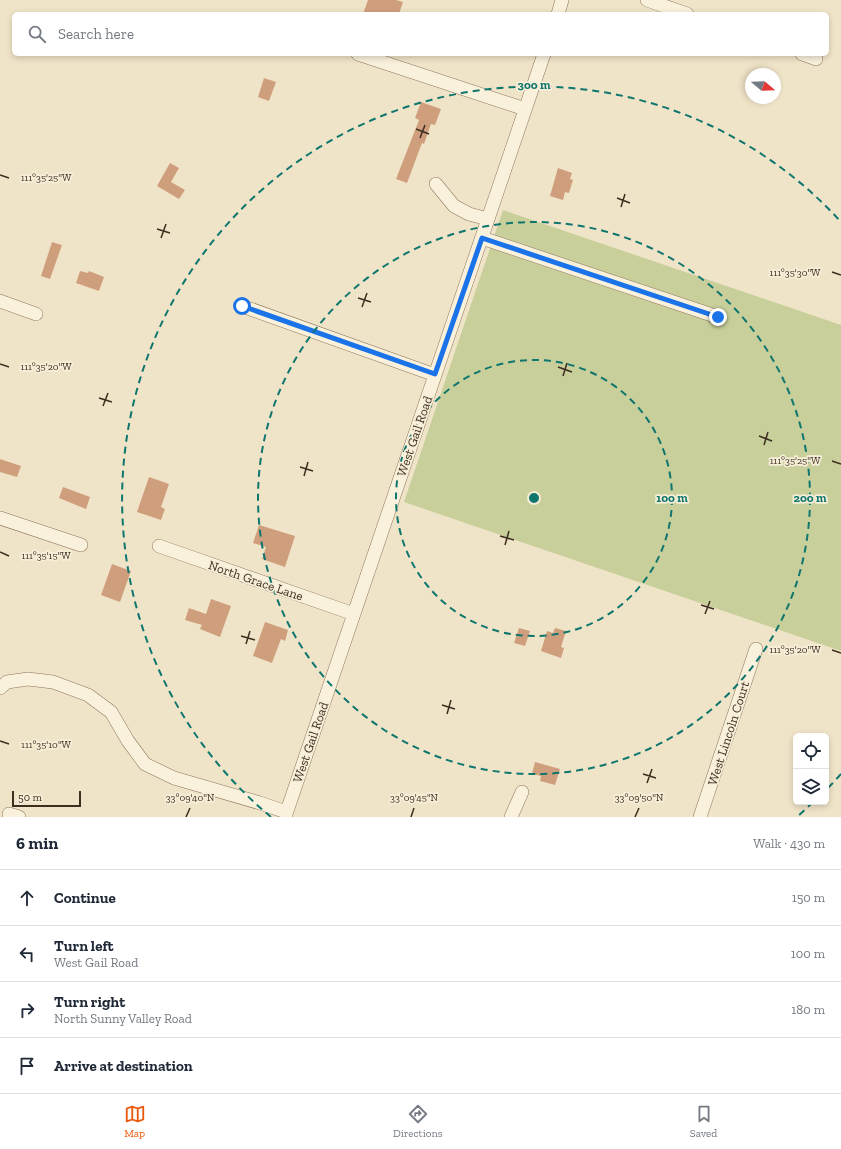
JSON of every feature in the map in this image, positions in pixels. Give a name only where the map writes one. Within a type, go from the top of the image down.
[{"type":"street","points":[[559,12],[562,0]]},
{"type":"street","points":[[647,0],[681,12]]},
{"type":"street","points":[[364,56],[525,109]]},
{"type":"street","name":"West Gail Road","points":[[286,815],[543,56]]},
{"type":"street","points":[[808,56],[816,59]]},
{"type":"street","points":[[436,184],[454,206],[469,214],[488,219]]},
{"type":"street","points":[[482,238],[718,317]]},
{"type":"street","points":[[0,301],[36,314]]},
{"type":"street","points":[[242,306],[435,374]]},
{"type":"street","points":[[0,518],[80,545]]},
{"type":"street","name":"North Grace Lane","points":[[159,546],[354,614]]},
{"type":"street","name":"West Lincoln Court","points":[[700,817],[756,649]]},
{"type":"street","points":[[0,688],[7,682],[28,679],[53,682],[88,695],[111,712],[128,741],[145,764],[174,778],[260,803],[286,815]]},
{"type":"street","points":[[511,817],[522,792]]},
{"type":"green space","points":[[503,210],[841,325],[841,651],[404,502]]},
{"type":"building","points":[[368,0],[396,0],[403,2],[400,12],[364,12]]},
{"type":"building","points":[[264,78],[276,82],[269,101],[258,97]]},
{"type":"building","points":[[421,102],[441,109],[435,125],[431,124],[424,144],[422,143],[407,183],[396,179],[419,120],[415,118]]},
{"type":"building","points":[[170,163],[179,168],[171,182],[185,190],[179,199],[157,186]]},
{"type":"building","points":[[558,168],[572,173],[570,179],[573,180],[569,193],[565,192],[563,200],[550,196]]},
{"type":"building","points":[[52,242],[62,245],[50,279],[41,276]]},
{"type":"building","points":[[80,271],[88,273],[89,271],[104,277],[99,291],[76,283]]},
{"type":"building","points":[[0,459],[21,466],[17,477],[0,472]]},
{"type":"building","points":[[149,477],[169,484],[161,507],[165,509],[161,520],[137,512]]},
{"type":"building","points":[[63,487],[90,497],[86,509],[59,498]]},
{"type":"building","points":[[259,525],[295,536],[285,567],[262,559],[266,547],[253,543]]},
{"type":"building","points":[[112,564],[131,571],[120,602],[101,595]]},
{"type":"building","points":[[211,599],[231,606],[220,637],[200,629],[202,625],[185,620],[189,608],[206,614]]},
{"type":"building","points":[[265,622],[288,630],[285,641],[281,639],[272,663],[253,656]]},
{"type":"building","points":[[519,628],[530,631],[525,646],[514,643]]},
{"type":"building","points":[[555,628],[566,631],[561,647],[564,648],[561,658],[541,651],[547,631],[553,633]]},
{"type":"building","points":[[535,762],[560,769],[555,785],[540,781],[541,776],[532,774]]},
{"type":"route","points":[[242,306],[435,374],[482,238],[718,317]]}]
